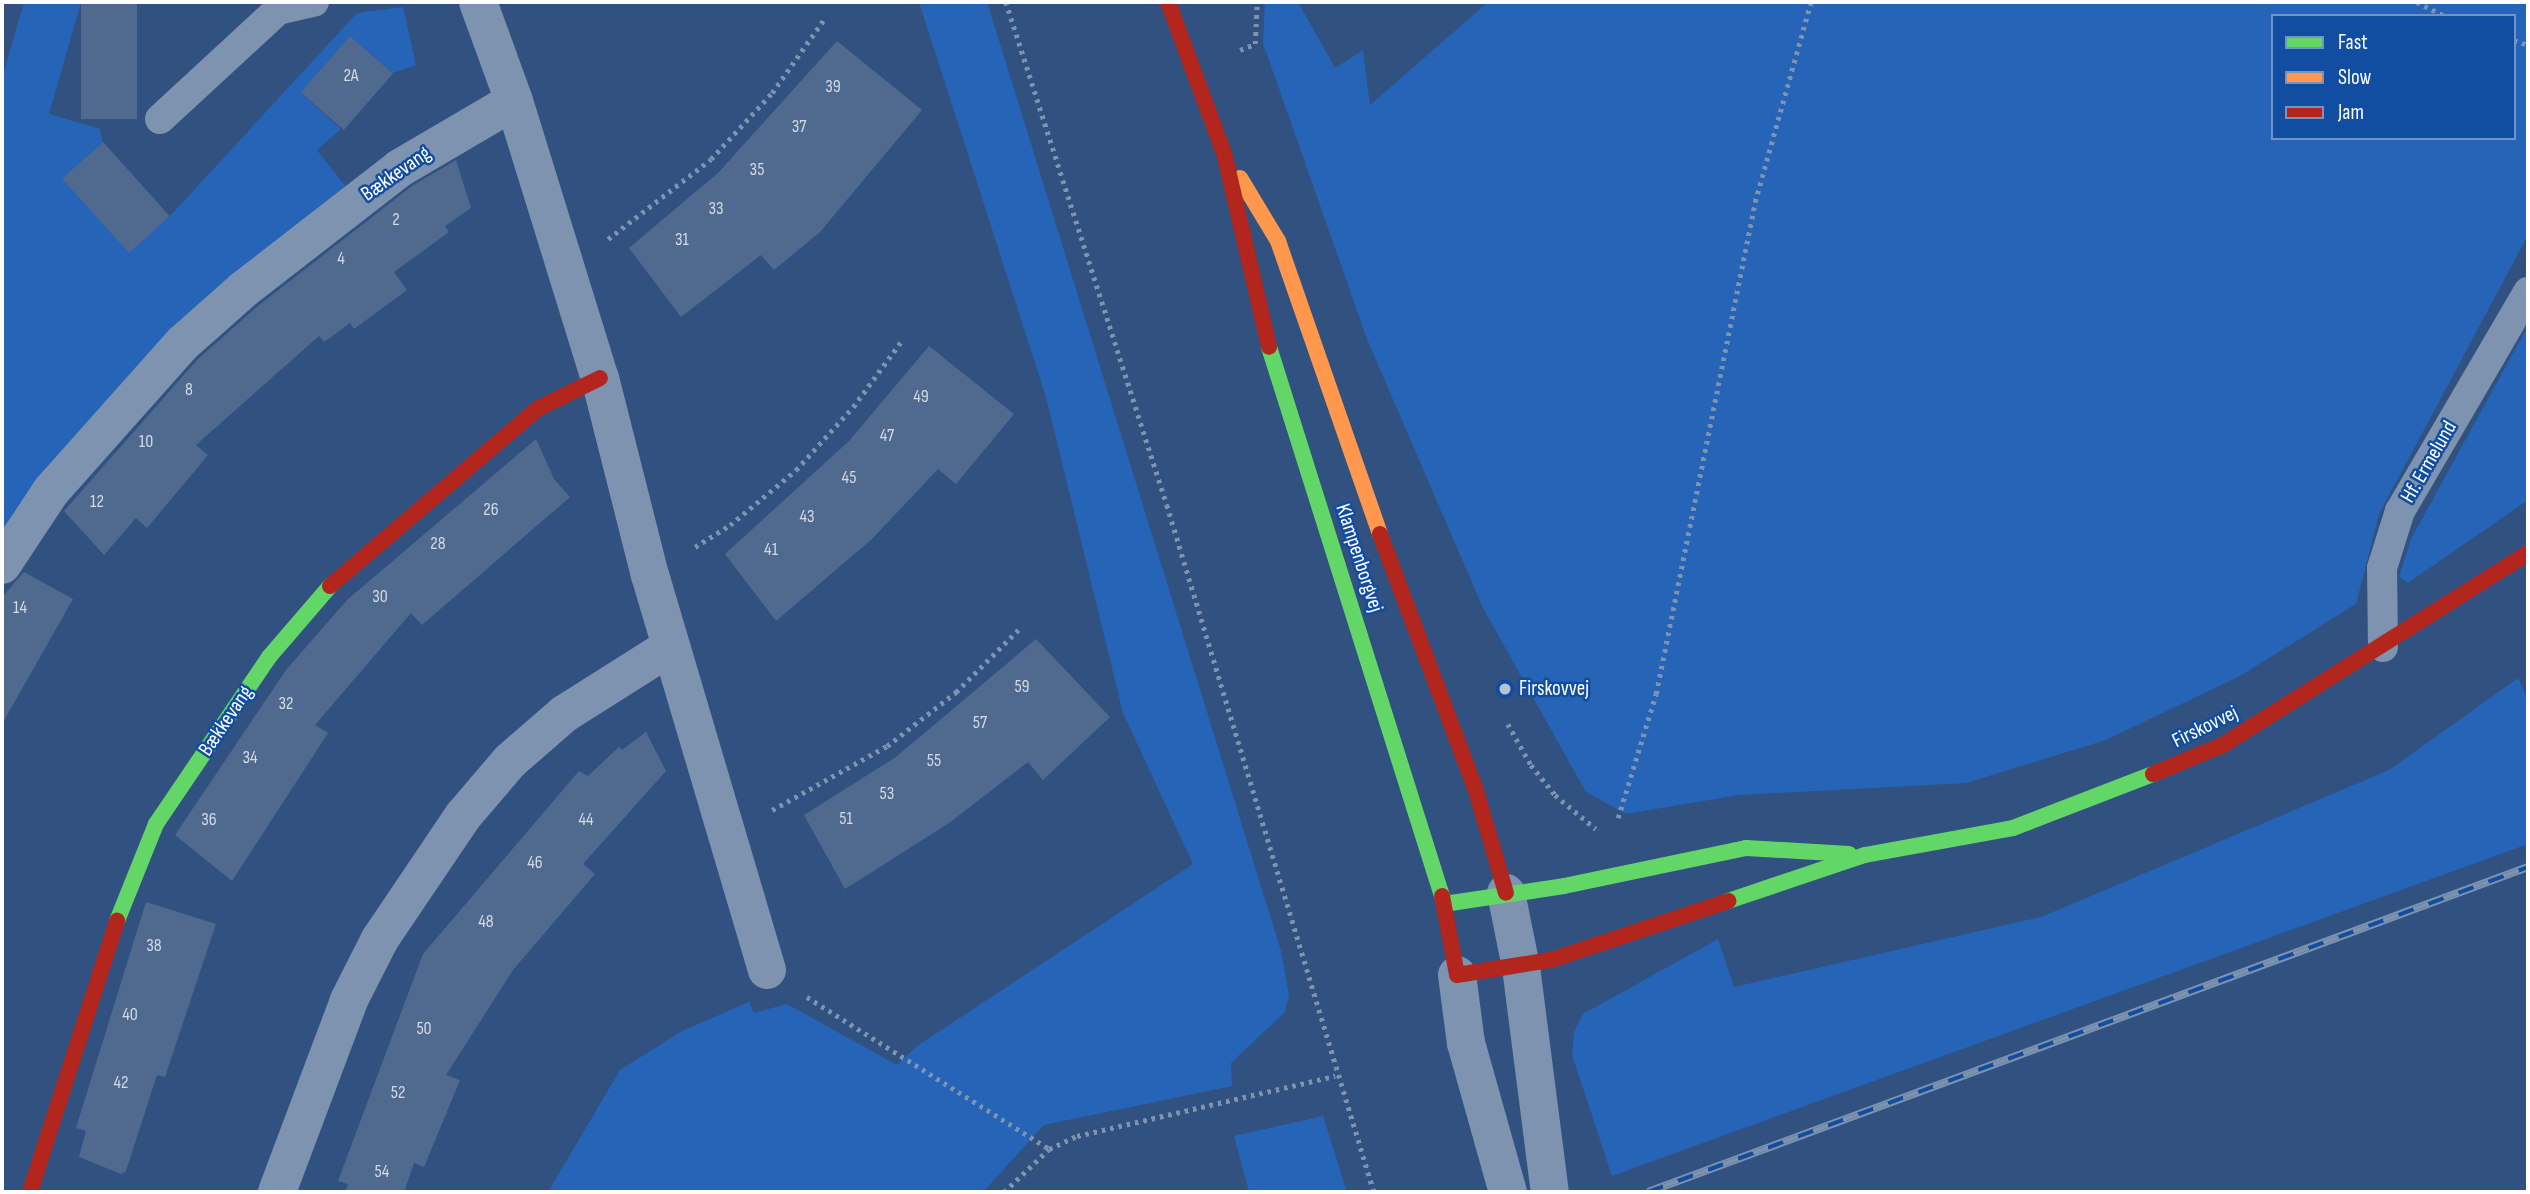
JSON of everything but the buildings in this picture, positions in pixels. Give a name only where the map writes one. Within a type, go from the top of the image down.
[{"type":"street","points":[[478,2],[514,101],[600,378],[670,647],[767,970]]},
{"type":"street","name":"Klampenborgvej","points":[[1168,2],[1224,153],[1265,335],[1444,904],[1457,975]]},
{"type":"street","name":"Bækkevang","points":[[2,565],[51,491],[193,334],[243,289],[400,168],[514,101]]},
{"type":"street","name":"Klampenborgvej","points":[[1224,153],[1278,241],[1332,405],[1476,792],[1506,892]]},
{"type":"street","name":"Bækkevang","points":[[30,1192],[127,891],[156,824],[269,657],[332,584],[537,408],[600,378]]},
{"type":"street","name":"Firskovvej","points":[[1457,975],[1521,967],[1738,901],[1865,855],[2013,828],[2065,811],[2223,745],[2383,647],[2528,553]]},
{"type":"street","points":[[277,1192],[349,1000],[380,939],[455,827],[510,761],[564,714],[670,647]]},
{"type":"street","name":"Firskovvej","points":[[1444,904],[1506,892],[1564,886],[1746,848],[1865,855]]},
{"type":"street","points":[[1506,892],[1521,967],[1549,1192]]},
{"type":"street","points":[[1457,975],[1466,1043],[1508,1192]]},
{"type":"lane","points":[[160,119],[278,6],[314,2]]},
{"type":"lane","name":"Hf. Ermelund","points":[[2383,647],[2382,568],[2400,511],[2528,292]]},
{"type":"path","points":[[1006,2],[1167,505],[1335,1076],[1374,1192]]},
{"type":"path","points":[[1255,44],[1258,2]]},
{"type":"path","points":[[1618,818],[1656,694],[1755,202],[1811,2]]},
{"type":"path","points":[[2417,2],[2440,14]]},
{"type":"path","points":[[566,267],[642,218],[711,159],[772,93],[825,18]]},
{"type":"path","points":[[650,575],[730,525],[796,470],[853,407],[903,339]]},
{"type":"path","points":[[727,831],[812,791],[887,746],[956,692],[1018,630]]},
{"type":"path","points":[[1506,720],[1531,765],[1584,821],[1610,838],[1669,863]]},
{"type":"path","points":[[767,970],[776,982],[817,1002],[1049,1150]]},
{"type":"path","points":[[1004,1192],[1049,1150],[1077,1136],[1335,1076]]},
{"type":"shaded area","points":[[24,2],[81,2],[49,114],[100,129],[103,142],[63,179],[130,252],[170,216],[357,13],[403,7],[416,65],[393,73],[350,36],[301,93],[341,129],[317,150],[346,187],[148,357],[16,509],[2,534],[2,78]]},
{"type":"shaded area","points":[[919,2],[987,2],[1281,951],[1289,995],[1285,1012],[1231,1063],[1232,1086],[1044,1125],[983,1192],[548,1192],[620,1070],[682,1031],[749,1002],[754,1013],[787,1004],[897,1065],[917,1046],[1193,864],[1123,713],[1046,397]]},
{"type":"shaded area","points":[[1265,2],[1298,2],[1335,68],[1363,50],[1370,105],[1488,2],[2528,2],[2528,235],[2379,514],[2356,604],[2240,676],[2106,740],[1966,783],[1739,795],[1626,814],[1586,792],[1483,608],[1367,339],[1263,43]]},
{"type":"shaded area","points":[[2528,326],[2528,500],[2408,583],[2399,577],[2411,539]]},
{"type":"shaded area","points":[[2518,678],[2528,700],[2528,844],[1612,1176],[1572,1055],[1574,1032],[1583,1014],[1718,939],[1734,987],[2041,917],[2389,770]]},
{"type":"shaded area","points":[[1323,1116],[1347,1192],[1249,1192],[1234,1136]]},
{"type":"railway","points":[[1648,1192],[2528,867]]},
{"type":"traffic: fast","points":[[1269,347],[1442,896]]},
{"type":"traffic: fast","points":[[117,921],[156,824],[269,657],[330,586]]},
{"type":"traffic: fast","points":[[1728,901],[1865,855],[2013,828],[2153,774]]},
{"type":"traffic: fast","points":[[1444,904],[1564,886],[1746,848],[1849,854]]},
{"type":"traffic: slow","points":[[1240,178],[1278,241],[1380,534]]},
{"type":"traffic: jam","points":[[1168,2],[1224,153],[1269,347]]},
{"type":"traffic: jam","points":[[330,586],[537,409],[600,378]]},
{"type":"traffic: jam","points":[[1380,534],[1476,791],[1506,893]]},
{"type":"traffic: jam","points":[[2153,774],[2223,745],[2528,553]]},
{"type":"traffic: jam","points":[[1442,896],[1457,975],[1551,960],[1728,901]]},
{"type":"traffic: jam","points":[[30,1192],[117,921]]},
{"type":"place","name":"Firskovvej","points":[[1505,689]]}]
